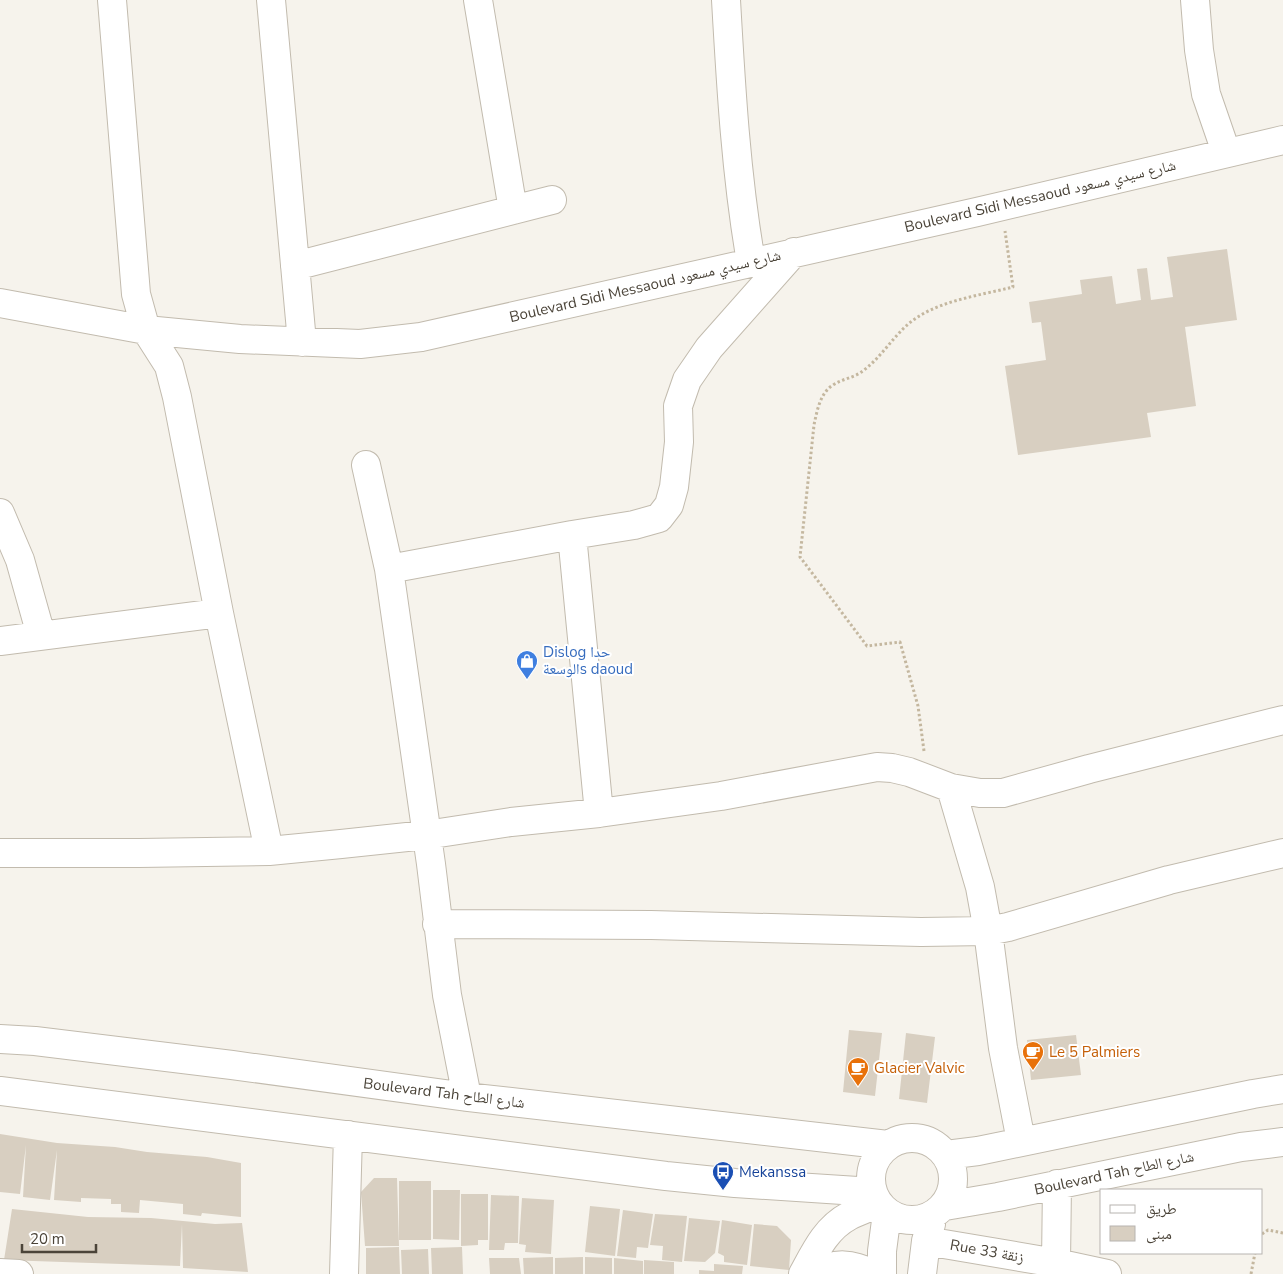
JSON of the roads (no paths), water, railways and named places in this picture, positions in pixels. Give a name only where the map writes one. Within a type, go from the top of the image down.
[{"type":"street","points":[[112,0],[136,294],[146,330],[170,366],[174,382],[219,613],[269,850]]},
{"type":"street","points":[[271,0],[302,342]]},
{"type":"street","points":[[478,0],[513,210]]},
{"type":"street","points":[[726,0],[734,130],[741,204],[751,262]]},
{"type":"street","points":[[1195,0],[1199,50],[1206,94],[1226,152]]},
{"type":"street","name":"Boulevard Sidi Messaoud شارع سيدي مسعود","points":[[0,303],[146,330],[240,339],[360,344],[421,337],[1002,206],[1283,140]]},
{"type":"street","points":[[295,266],[552,200]]},
{"type":"street","points":[[389,569],[634,525],[659,518],[669,505],[674,487],[679,442],[678,406],[687,380],[710,348],[794,252]]},
{"type":"street","points":[[366,465],[389,569],[431,864],[447,995],[467,1097]]},
{"type":"street","points":[[0,513],[20,560],[41,635]]},
{"type":"street","points":[[572,535],[599,813]]},
{"type":"street","points":[[0,641],[219,613]]},
{"type":"street","points":[[0,853],[138,853],[269,850],[426,835],[511,822],[599,813],[721,796],[862,768],[892,768],[980,793],[1004,793],[1089,769],[1283,720]]},
{"type":"street","points":[[940,783],[980,887],[988,931],[1003,1048],[1021,1141]]},
{"type":"street","points":[[437,924],[633,924],[921,932],[988,931],[1008,927],[1169,880],[1283,853]]},
{"type":"street","name":"Boulevard Tah شارع الطاح","points":[[0,1040],[35,1042],[222,1064],[467,1097],[888,1145]]},
{"type":"street","points":[[946,1155],[978,1151],[1283,1089]]},
{"type":"street","points":[[0,1091],[880,1202],[902,1219],[934,1221]]},
{"type":"street","points":[[344,1274],[348,1135]]},
{"type":"street","points":[[882,1274],[880,1202],[871,1179],[873,1166],[879,1154],[888,1145],[909,1138],[930,1141],[946,1155],[952,1167],[954,1180],[952,1194],[934,1221],[922,1274]]},
{"type":"street","name":"Boulevard Tah شارع الطاح","points":[[934,1221],[998,1197],[1241,1147],[1283,1142]]},
{"type":"street","points":[[1056,1263],[1057,1184]]},
{"type":"street","points":[[803,1274],[822,1241],[834,1226],[849,1216],[880,1202]]},
{"type":"street","name":"Rue 33 زنقة","points":[[934,1221],[1056,1263],[1107,1274]]},
{"type":"street","points":[[814,1274],[823,1269],[846,1264],[874,1274]]},
{"type":"street","points":[[0,1273],[19,1274]]},
{"type":"place","name":"Dislog حدا الوسعةs daoud","points":[[527,680]]},
{"type":"place","name":"Le 5 Palmiers","points":[[1033,1071]]},
{"type":"place","name":"Glacier Valvic","points":[[858,1087]]},
{"type":"place","name":"Mekanssa","points":[[723,1191]]}]
